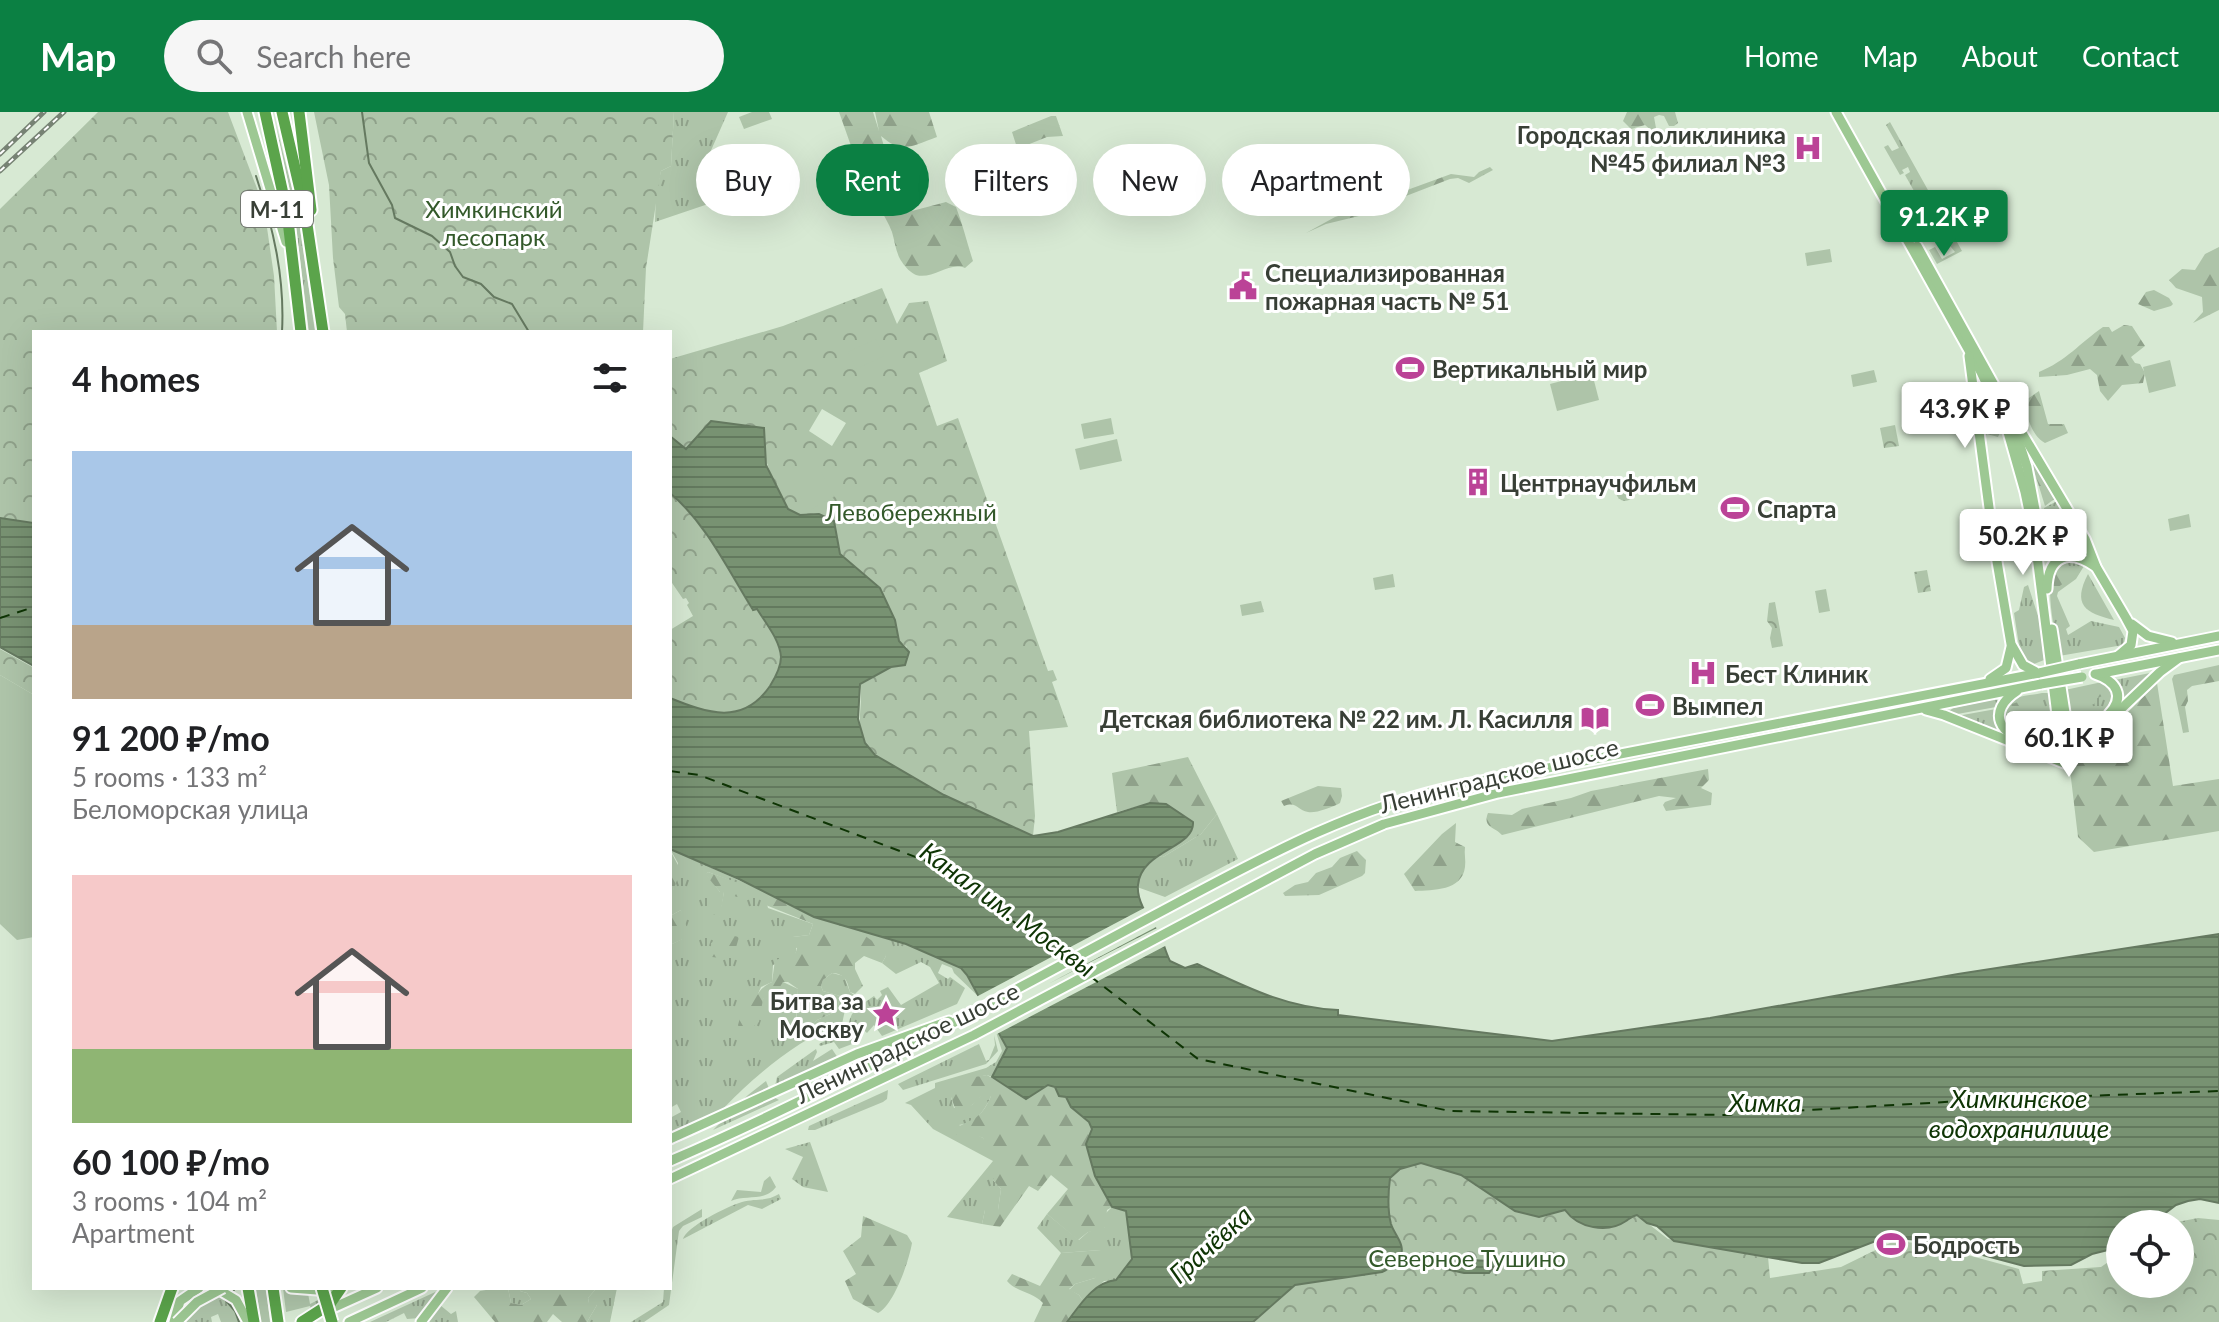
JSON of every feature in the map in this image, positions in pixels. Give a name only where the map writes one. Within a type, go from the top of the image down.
[{"type":"highway","points":[[265,112],[287,212],[301,330]]},
{"type":"highway","name":"М-11","points":[[300,115],[315,267]]},
{"type":"highway","points":[[284,117],[315,267],[323,330]]},
{"type":"highway","points":[[160,1322],[171,1290]]},
{"type":"highway","points":[[248,1290],[254,1322]]},
{"type":"highway","points":[[273,1290],[278,1322]]},
{"type":"highway","points":[[278,1322],[280,1290]]},
{"type":"highway","points":[[323,1290],[332,1322]]},
{"type":"highway","points":[[306,1320],[330,1304],[338,1290]]},
{"type":"main road","name":"М-11","points":[[247,112],[284,231],[298,292]]},
{"type":"main road","points":[[1838,112],[1967,347],[2006,425],[2035,540],[2058,723],[2053,746],[2058,761]]},
{"type":"main road","points":[[1838,112],[2081,532],[2096,567],[2126,618],[2133,638],[2129,648],[2118,656]]},
{"type":"main road","points":[[1967,347],[2011,644],[2006,668],[1979,685]]},
{"type":"main road","points":[[2009,412],[2037,509],[2069,733],[2074,744],[2072,757]]},
{"type":"main road","points":[[1999,559],[2000,541],[2007,534],[2028,533],[2035,540]]},
{"type":"main road","points":[[2047,589],[2049,571],[2060,559],[2079,557],[2096,567]]},
{"type":"main road","points":[[2126,618],[2148,636],[2185,642]]},
{"type":"main road","name":"Ленинградское шоссе","points":[[672,1160],[815,1095],[920,1042],[1326,826],[1388,803],[1437,790],[2219,636]]},
{"type":"main road","points":[[2011,644],[2023,665],[2038,673]]},
{"type":"main road","name":"Ленинградское шоссе","points":[[672,1178],[974,1035],[1363,831],[1434,808],[1674,756],[2219,650]]},
{"type":"main road","points":[[1917,710],[1944,715],[2064,763],[2160,672],[2179,658]]},
{"type":"main road","points":[[2021,689],[2000,708],[1999,719],[2011,734],[2034,742],[2069,733],[2084,733],[2093,730],[2117,702],[2117,690],[2111,680],[2095,674]]},
{"type":"main road","points":[[672,1138],[883,1044],[964,1016]]},
{"type":"main road","points":[[176,1322],[180,1301],[196,1290]]},
{"type":"main road","points":[[176,1322],[197,1302],[219,1290]]},
{"type":"main road","points":[[221,1290],[236,1300],[248,1322]]},
{"type":"main road","points":[[306,1320],[373,1290]]},
{"type":"main road","points":[[349,1322],[418,1290]]},
{"type":"main road","points":[[421,1322],[445,1290]]},
{"type":"green space","points":[[98,112],[228,112],[264,207],[274,276],[277,330],[32,330],[32,523],[0,518],[0,209]]},
{"type":"green space","name":"Химкинский лесопарк","points":[[314,112],[674,112],[671,166],[661,171],[646,268],[643,330],[347,330],[345,314],[339,307],[329,185]]},
{"type":"green space","points":[[674,112],[728,112],[714,144],[696,144],[696,208],[655,222],[661,171],[671,166]]},
{"type":"green space","points":[[752,112],[769,112],[772,119],[744,129],[739,117]]},
{"type":"green space","points":[[839,112],[873,112],[879,131],[875,112],[929,112],[937,137],[919,144],[893,144],[881,136],[883,144],[850,144]]},
{"type":"green space","points":[[1627,112],[1675,112],[1678,123],[1669,126],[1664,116],[1659,115],[1654,117],[1656,128],[1652,131],[1645,125],[1631,129],[1623,121]]},
{"type":"green space","points":[[1056,116],[1063,136],[1016,144],[1012,132]]},
{"type":"green space","points":[[1890,122],[1962,251],[1937,264],[1929,250],[1935,247],[1942,259],[1955,252],[1947,242],[1943,244],[1934,226],[1937,224],[1933,217],[1936,214],[1930,204],[1923,207],[1905,175],[1910,172],[1908,167],[1900,175],[1884,147],[1888,145],[1892,151],[1899,148],[1886,125]]},
{"type":"green space","points":[[276,125],[297,208],[315,330],[309,330],[294,210]]},
{"type":"green space","points":[[1490,167],[1493,170],[1469,183],[1458,178],[1450,179],[1410,194],[1410,189],[1451,174],[1474,177]]},
{"type":"green space","points":[[1902,192],[1905,195],[1911,192],[1919,211],[1909,216],[1897,194]]},
{"type":"green space","points":[[945,202],[945,216],[959,216],[973,261],[965,268],[953,267],[922,276],[914,274],[898,255],[884,216],[929,216],[929,206]]},
{"type":"green space","points":[[560,208],[564,229],[550,231],[546,210]]},
{"type":"green space","points":[[1359,216],[1326,224],[1306,233],[1335,217]]},
{"type":"green space","points":[[2219,247],[2219,310],[2193,323],[2203,312],[2202,297],[2176,288],[2169,280],[2182,269],[2195,270],[2205,254]]},
{"type":"green space","points":[[1830,249],[1832,262],[1807,266],[1805,253]]},
{"type":"green space","name":"Левобережный","points":[[882,288],[897,324],[909,303],[928,301],[947,361],[919,373],[937,426],[958,418],[1048,671],[1053,670],[1057,680],[1052,682],[1068,727],[1029,731],[1035,816],[1033,836],[917,782],[877,756],[866,744],[860,722],[860,685],[891,667],[899,667],[907,647],[899,641],[895,620],[880,589],[845,561],[812,514],[792,513],[787,509],[766,459],[686,449],[672,438],[672,358],[783,326]],"holes":[[[822,409],[846,423],[832,446],[809,431]]]},
{"type":"green space","points":[[2154,290],[2169,298],[2173,304],[2154,311],[2138,304],[2146,292]]},
{"type":"green space","points":[[2124,325],[2132,326],[2145,346],[2131,357],[2145,373],[2143,383],[2122,385],[2108,401],[2100,391],[2097,375],[2090,369],[2039,377],[2039,372],[2065,357],[2103,327],[2109,327],[2112,332]]},
{"type":"green space","points":[[876,339],[884,356],[856,369],[848,352]]},
{"type":"green space","points":[[2170,360],[2176,386],[2149,393],[2143,367]]},
{"type":"green space","points":[[1874,370],[1877,382],[1853,387],[1851,375]]},
{"type":"green space","points":[[1592,373],[1599,400],[1557,411],[1550,384]]},
{"type":"green space","points":[[1979,374],[2003,426],[1998,437],[1987,434],[1983,438],[1975,376]]},
{"type":"green space","points":[[2039,391],[2048,424],[2064,424],[2068,433],[2045,443],[2033,431],[2020,404]]},
{"type":"green space","points":[[1111,418],[1114,434],[1084,439],[1081,424]]},
{"type":"green space","points":[[1895,425],[1899,446],[1884,448],[1880,428]]},
{"type":"green space","points":[[1117,439],[1122,461],[1080,470],[1075,449]]},
{"type":"green space","points":[[2036,461],[2057,497],[2045,506],[2032,464]]},
{"type":"green space","points":[[818,466],[834,497],[808,511],[792,479]]},
{"type":"green space","points":[[1621,483],[1629,483],[1634,492],[1632,499],[1621,501],[1616,496],[1616,488]]},
{"type":"green space","points":[[672,495],[695,518],[752,610],[756,608],[778,644],[781,657],[776,676],[759,699],[748,707],[724,713],[672,699],[672,629],[693,616],[687,605],[689,603],[686,598],[683,599],[672,583]]},
{"type":"green space","points":[[2059,500],[2090,554],[2067,553],[2050,562],[2044,508]]},
{"type":"green space","points":[[2189,514],[2191,527],[2170,531],[2168,519]]},
{"type":"green space","points":[[2063,522],[2070,524],[2080,540],[2079,546],[2071,547],[2060,538],[2059,525]]},
{"type":"green space","points":[[2071,562],[2084,566],[2076,579],[2057,596],[2070,626],[2066,629],[2068,635],[2091,621],[2119,627],[2125,638],[2123,645],[2059,656],[2052,612],[2051,578],[2057,567]]},
{"type":"green space","points":[[2061,566],[2071,566],[2080,572],[2054,588],[2053,576]]},
{"type":"green space","points":[[1927,570],[1931,591],[1918,593],[1914,572]]},
{"type":"green space","points":[[1393,574],[1395,587],[1375,590],[1373,578]]},
{"type":"green space","points":[[2088,574],[2114,620],[2095,614],[2084,606],[2081,593]]},
{"type":"green space","points":[[2028,585],[2039,619],[2044,660],[2034,664],[2027,663],[2020,652],[2014,613],[2019,610],[2024,587]]},
{"type":"green space","points":[[1826,589],[1830,611],[1819,613],[1815,591]]},
{"type":"green space","points":[[1261,601],[1264,612],[1242,616],[1240,605]]},
{"type":"green space","points":[[1775,602],[1783,646],[1772,648],[1772,628],[1767,621],[1769,603]]},
{"type":"green space","points":[[0,649],[32,667],[32,694],[0,675]]},
{"type":"green space","points":[[2219,665],[2219,681],[2192,686],[2187,690],[2185,707],[2189,732],[2183,733],[2172,679],[2174,675]]},
{"type":"green space","points":[[2155,672],[2118,710],[2120,689],[2115,680]]},
{"type":"green space","points":[[0,675],[32,694],[32,937],[17,940],[0,924]]},
{"type":"green space","points":[[2102,682],[2111,690],[2110,701],[2104,711],[2086,726],[2071,722],[2065,690]]},
{"type":"green space","points":[[2157,683],[2173,786],[2219,779],[2219,831],[2094,852],[2078,837],[2070,770]]},
{"type":"green space","points":[[2099,690],[2104,695],[2094,704],[2086,706],[2083,713],[2073,711],[2070,698],[2078,691]]},
{"type":"green space","points":[[2049,693],[2052,725],[2045,734],[2036,737],[2015,730],[2003,713],[2006,705],[2016,698]]},
{"type":"green space","points":[[1996,699],[1999,702],[1996,707],[1952,715],[1947,713],[1953,708]]},
{"type":"green space","points":[[2024,700],[2032,702],[2042,715],[2039,726],[2027,730],[2016,728],[2008,716],[2012,704]]},
{"type":"green space","points":[[1996,709],[1996,717],[2008,736],[1957,716]]},
{"type":"green space","points":[[1188,757],[1217,814],[1201,834],[1163,857],[1155,856],[1186,838],[1193,822],[1165,806],[1139,806],[1117,812],[1112,773]]},
{"type":"green space","points":[[1708,769],[1709,780],[1701,788],[1712,793],[1711,805],[1666,811],[1665,802],[1676,798],[1659,796],[1502,835],[1487,822],[1488,813],[1512,815],[1522,809],[1591,791]]},
{"type":"green space","points":[[1318,786],[1341,788],[1340,803],[1311,812],[1294,805],[1284,806],[1281,801]]},
{"type":"green space","points":[[1217,814],[1238,859],[1165,897],[1137,887],[1142,871],[1155,856],[1163,857],[1201,834]]},
{"type":"green space","points":[[1456,823],[1455,842],[1465,847],[1463,875],[1446,888],[1415,891],[1404,874]]},
{"type":"green space","points":[[672,850],[771,895],[766,900],[768,908],[813,924],[809,935],[793,937],[795,954],[773,965],[772,982],[761,987],[754,1003],[760,1004],[783,982],[798,989],[796,1023],[804,1035],[817,1020],[837,1011],[840,996],[823,991],[821,986],[832,973],[844,976],[850,992],[858,998],[845,1010],[842,1024],[815,1035],[789,1051],[703,1126],[675,1144],[672,1117],[681,1112],[677,1104],[672,1107],[672,944],[682,939],[681,910],[672,915],[678,863]],"holes":[[[708,872],[747,887],[724,892],[719,917],[720,892],[706,874]]]},
{"type":"green space","points":[[1357,851],[1366,860],[1362,876],[1319,895],[1285,896],[1283,893],[1295,885],[1308,882],[1316,873]]},
{"type":"green space","points":[[672,854],[681,871],[672,890]]},
{"type":"green space","points":[[708,872],[747,886],[745,892],[737,897],[724,892],[720,917],[707,912],[707,902],[720,892],[705,874]]},
{"type":"green space","points":[[771,895],[814,917],[854,928],[885,950],[882,963],[864,956],[855,963],[863,986],[855,994],[850,992],[843,976],[832,973],[823,980],[823,991],[840,996],[837,1011],[817,1020],[804,1035],[796,1029],[798,989],[788,982],[783,982],[774,996],[763,999],[759,1022],[746,1033],[740,1031],[738,1025],[743,1008],[772,982],[775,960],[794,955],[797,948],[789,942],[793,937],[809,935],[813,924],[761,903]]},
{"type":"green space","points":[[681,910],[687,928],[683,939],[672,944],[672,915]]},
{"type":"green space","points":[[854,928],[906,944],[962,968],[981,999],[952,968],[942,964],[938,973],[965,988],[957,1004],[882,1036],[874,1025],[867,1033],[858,1025],[849,1023],[858,1007],[874,996],[877,1000],[882,995],[880,991],[888,987],[901,1005],[939,983],[930,967],[921,962],[896,974],[882,963],[886,956],[883,952]]},
{"type":"green space","points":[[729,935],[739,937],[735,951],[729,946],[721,946],[720,958],[712,957],[711,943]]},
{"type":"green space","points":[[998,1031],[1007,1049],[992,1077],[987,1075],[960,1081],[951,1097],[954,1108],[972,1105],[982,1096],[991,1096],[979,1115],[959,1125],[983,1138],[1005,1169],[993,1180],[1001,1189],[998,1210],[985,1210],[982,1224],[947,1217],[993,1161],[933,1129],[911,1105],[905,1103],[935,1088],[935,1083],[986,1068],[996,1062],[1002,1051]]},
{"type":"green space","points":[[841,1033],[853,1035],[860,1041],[839,1049],[834,1042],[820,1046],[819,1044]]},
{"type":"green space","points":[[994,1035],[998,1051],[986,1064],[903,1090],[898,1084],[979,1044],[986,1061],[989,1060],[995,1045]]},
{"type":"green space","points":[[816,1049],[813,1061],[832,1049],[838,1058],[775,1086],[777,1077]]},
{"type":"green space","points":[[987,1075],[1026,1099],[1047,1085],[1055,1087],[1059,1096],[1066,1097],[1071,1107],[1089,1122],[1092,1129],[1086,1145],[1095,1176],[1112,1207],[1107,1210],[1105,1227],[1100,1231],[1088,1232],[1078,1240],[1047,1214],[1068,1189],[1051,1175],[1038,1191],[1029,1186],[1000,1227],[982,1224],[985,1210],[998,1210],[1001,1189],[993,1180],[994,1173],[1004,1169],[993,1161],[995,1156],[986,1148],[983,1138],[978,1136],[966,1141],[954,1129],[980,1114],[991,1096],[980,1097],[957,1114],[947,1093],[950,1082]]},
{"type":"green space","points":[[766,1081],[772,1096],[779,1100],[713,1130],[748,1095]]},
{"type":"green space","points":[[888,1090],[887,1099],[883,1102],[815,1130],[808,1130],[809,1126]]},
{"type":"green space","points":[[810,1142],[828,1192],[803,1187],[792,1179],[803,1157],[785,1149]]},
{"type":"green space","name":"Северное Тушино","points":[[1421,1163],[1461,1175],[1515,1211],[1565,1210],[1637,1215],[1668,1239],[1768,1257],[1770,1278],[1841,1267],[1894,1241],[1927,1244],[2019,1269],[2023,1284],[2042,1281],[2042,1271],[2101,1267],[2106,1264],[2106,1298],[2194,1298],[2194,1219],[2219,1220],[2219,1322],[1253,1322],[1295,1285],[1382,1272],[1402,1245],[1389,1213],[1388,1196],[1390,1178],[1400,1169]]},
{"type":"green space","points":[[770,1176],[776,1187],[772,1192],[731,1201],[737,1190],[761,1192],[764,1181]]},
{"type":"green space","points":[[779,1194],[781,1199],[762,1209],[748,1205],[683,1239],[699,1223],[727,1208]]},
{"type":"green space","points":[[1112,1207],[1126,1211],[1132,1259],[1116,1280],[1104,1281],[1083,1301],[1069,1290],[1075,1284],[1095,1278],[1101,1250],[1061,1253],[1037,1228],[1047,1214],[1079,1240],[1088,1232],[1105,1227],[1104,1215]]},
{"type":"green space","points":[[702,1209],[702,1217],[679,1231],[672,1283],[672,1230]]},
{"type":"green space","points":[[863,1216],[907,1235],[912,1243],[895,1292],[878,1313],[853,1299],[845,1281],[856,1274],[843,1251],[861,1237]]},
{"type":"green space","points":[[1109,1251],[1110,1257],[1095,1278],[1069,1289],[1083,1301],[1067,1322],[1034,1322],[1043,1303],[1007,1281],[1012,1274],[1040,1286],[1061,1253]]},
{"type":"green space","points":[[256,1290],[266,1290],[270,1322],[261,1322]]},
{"type":"green space","points":[[283,1290],[307,1290],[310,1304],[320,1299],[319,1293],[336,1290],[312,1312],[310,1306],[286,1312]]},
{"type":"green space","points":[[442,1290],[420,1318],[407,1319],[404,1313],[386,1322],[370,1322]]},
{"type":"green space","points":[[508,1290],[520,1290],[531,1299],[521,1305],[511,1303]]},
{"type":"green space","points":[[508,1290],[511,1303],[521,1305],[531,1299],[520,1290],[595,1290],[588,1298],[589,1303],[595,1300],[597,1305],[587,1322],[562,1322],[553,1314],[547,1322],[495,1322],[474,1297],[480,1291]]},
{"type":"green space","points":[[595,1290],[617,1290],[610,1322],[587,1322],[597,1305],[589,1303],[588,1298]]},
{"type":"green space","points":[[664,1290],[671,1290],[669,1305],[644,1322],[631,1322],[663,1302]]},
{"type":"green space","points":[[204,1291],[229,1300],[243,1322],[221,1322],[218,1314],[211,1317],[212,1322],[177,1322],[185,1302]]},
{"type":"green space","points":[[440,1305],[451,1314],[456,1311],[458,1322],[425,1322]]},
{"type":"water","name":"Химкинское водохранилище","points":[[711,421],[764,428],[766,465],[788,509],[800,515],[819,514],[834,521],[840,554],[880,588],[895,620],[899,641],[909,652],[905,665],[891,667],[860,684],[858,719],[865,743],[875,755],[944,795],[1033,836],[1058,832],[1150,803],[1166,804],[1193,822],[1186,838],[1148,864],[1141,873],[1138,885],[1142,905],[1161,937],[1170,961],[1185,968],[1197,964],[1266,994],[1301,1005],[1338,1010],[1338,1015],[1552,1041],[2219,934],[2219,1203],[2200,1199],[2176,1205],[2169,1210],[2106,1210],[2106,1250],[2071,1265],[2024,1266],[1930,1241],[1886,1237],[1819,1263],[1802,1263],[1674,1241],[1657,1226],[1637,1215],[1618,1225],[1602,1228],[1585,1225],[1565,1210],[1539,1217],[1515,1211],[1461,1175],[1421,1163],[1400,1169],[1390,1178],[1390,1218],[1402,1251],[1396,1263],[1382,1272],[1295,1285],[1253,1322],[1067,1322],[1088,1295],[1101,1285],[1116,1280],[1132,1259],[1126,1211],[1112,1207],[1095,1176],[1086,1144],[1092,1129],[1089,1122],[1071,1107],[1066,1097],[1059,1096],[1055,1087],[1048,1085],[1026,1099],[992,1077],[1007,1048],[967,975],[961,968],[906,944],[814,917],[672,850],[672,699],[724,713],[748,707],[770,686],[781,661],[778,644],[768,625],[757,609],[753,610],[695,518],[672,495],[672,438],[686,449]]},
{"type":"water","points":[[0,518],[32,523],[32,665],[0,647]]},
{"type":"water","points":[[1496,1258],[1496,1264],[1489,1273],[1446,1269],[1451,1259],[1489,1261]]},
{"type":"pier","points":[[1148,906],[1158,926],[1048,984],[1159,927],[1167,945],[995,1035],[976,997]]},
{"type":"waterway","points":[[362,112],[369,163],[392,205],[395,218],[432,236],[450,252],[463,277],[481,284],[494,297],[512,304],[528,330]]},
{"type":"waterway","points":[[256,176],[276,252],[282,292],[282,330]]},
{"type":"waterway","points":[[223,1297],[235,1311],[239,1322]]},
{"type":"ferry route","points":[[0,618],[32,608]]},
{"type":"ferry route","points":[[672,771],[699,775],[934,864],[1065,959]]},
{"type":"ferry route","points":[[1074,965],[1085,973]]},
{"type":"ferry route","points":[[1090,976],[1198,1059],[1450,1111],[1724,1115],[1979,1100],[2219,1091]]},
{"type":"railway","points":[[0,154],[44,112]]},
{"type":"railway","points":[[0,171],[64,112]]},
{"type":"place","name":"Городская поликлиника №45 филиал №3","points":[[1808,148]]},
{"type":"place","name":"Cпециализированная пожарная часть № 51","points":[[1243,286]]},
{"type":"place","name":"Вертикальный мир","points":[[1410,368]]},
{"type":"place","name":"Центрнаучфильм","points":[[1478,482]]},
{"type":"place","name":"Спарта","points":[[1735,508]]},
{"type":"place","name":"Бест Клиник","points":[[1703,673]]},
{"type":"place","name":"Вымпел","points":[[1650,705]]},
{"type":"place","name":"Детская библиотека № 22 им. Л. Касилля","points":[[1595,718]]},
{"type":"place","name":"Битва за Москву","points":[[886,1014]]},
{"type":"place","name":"Бодрость","points":[[1891,1244]]},
{"type":"water label","name":"Канал им. Москвы","points":[[1008,909]]},
{"type":"water label","name":"Химка","points":[[1765,1102]]},
{"type":"water label","name":"Грачёвка","points":[[1210,1244]]}]
